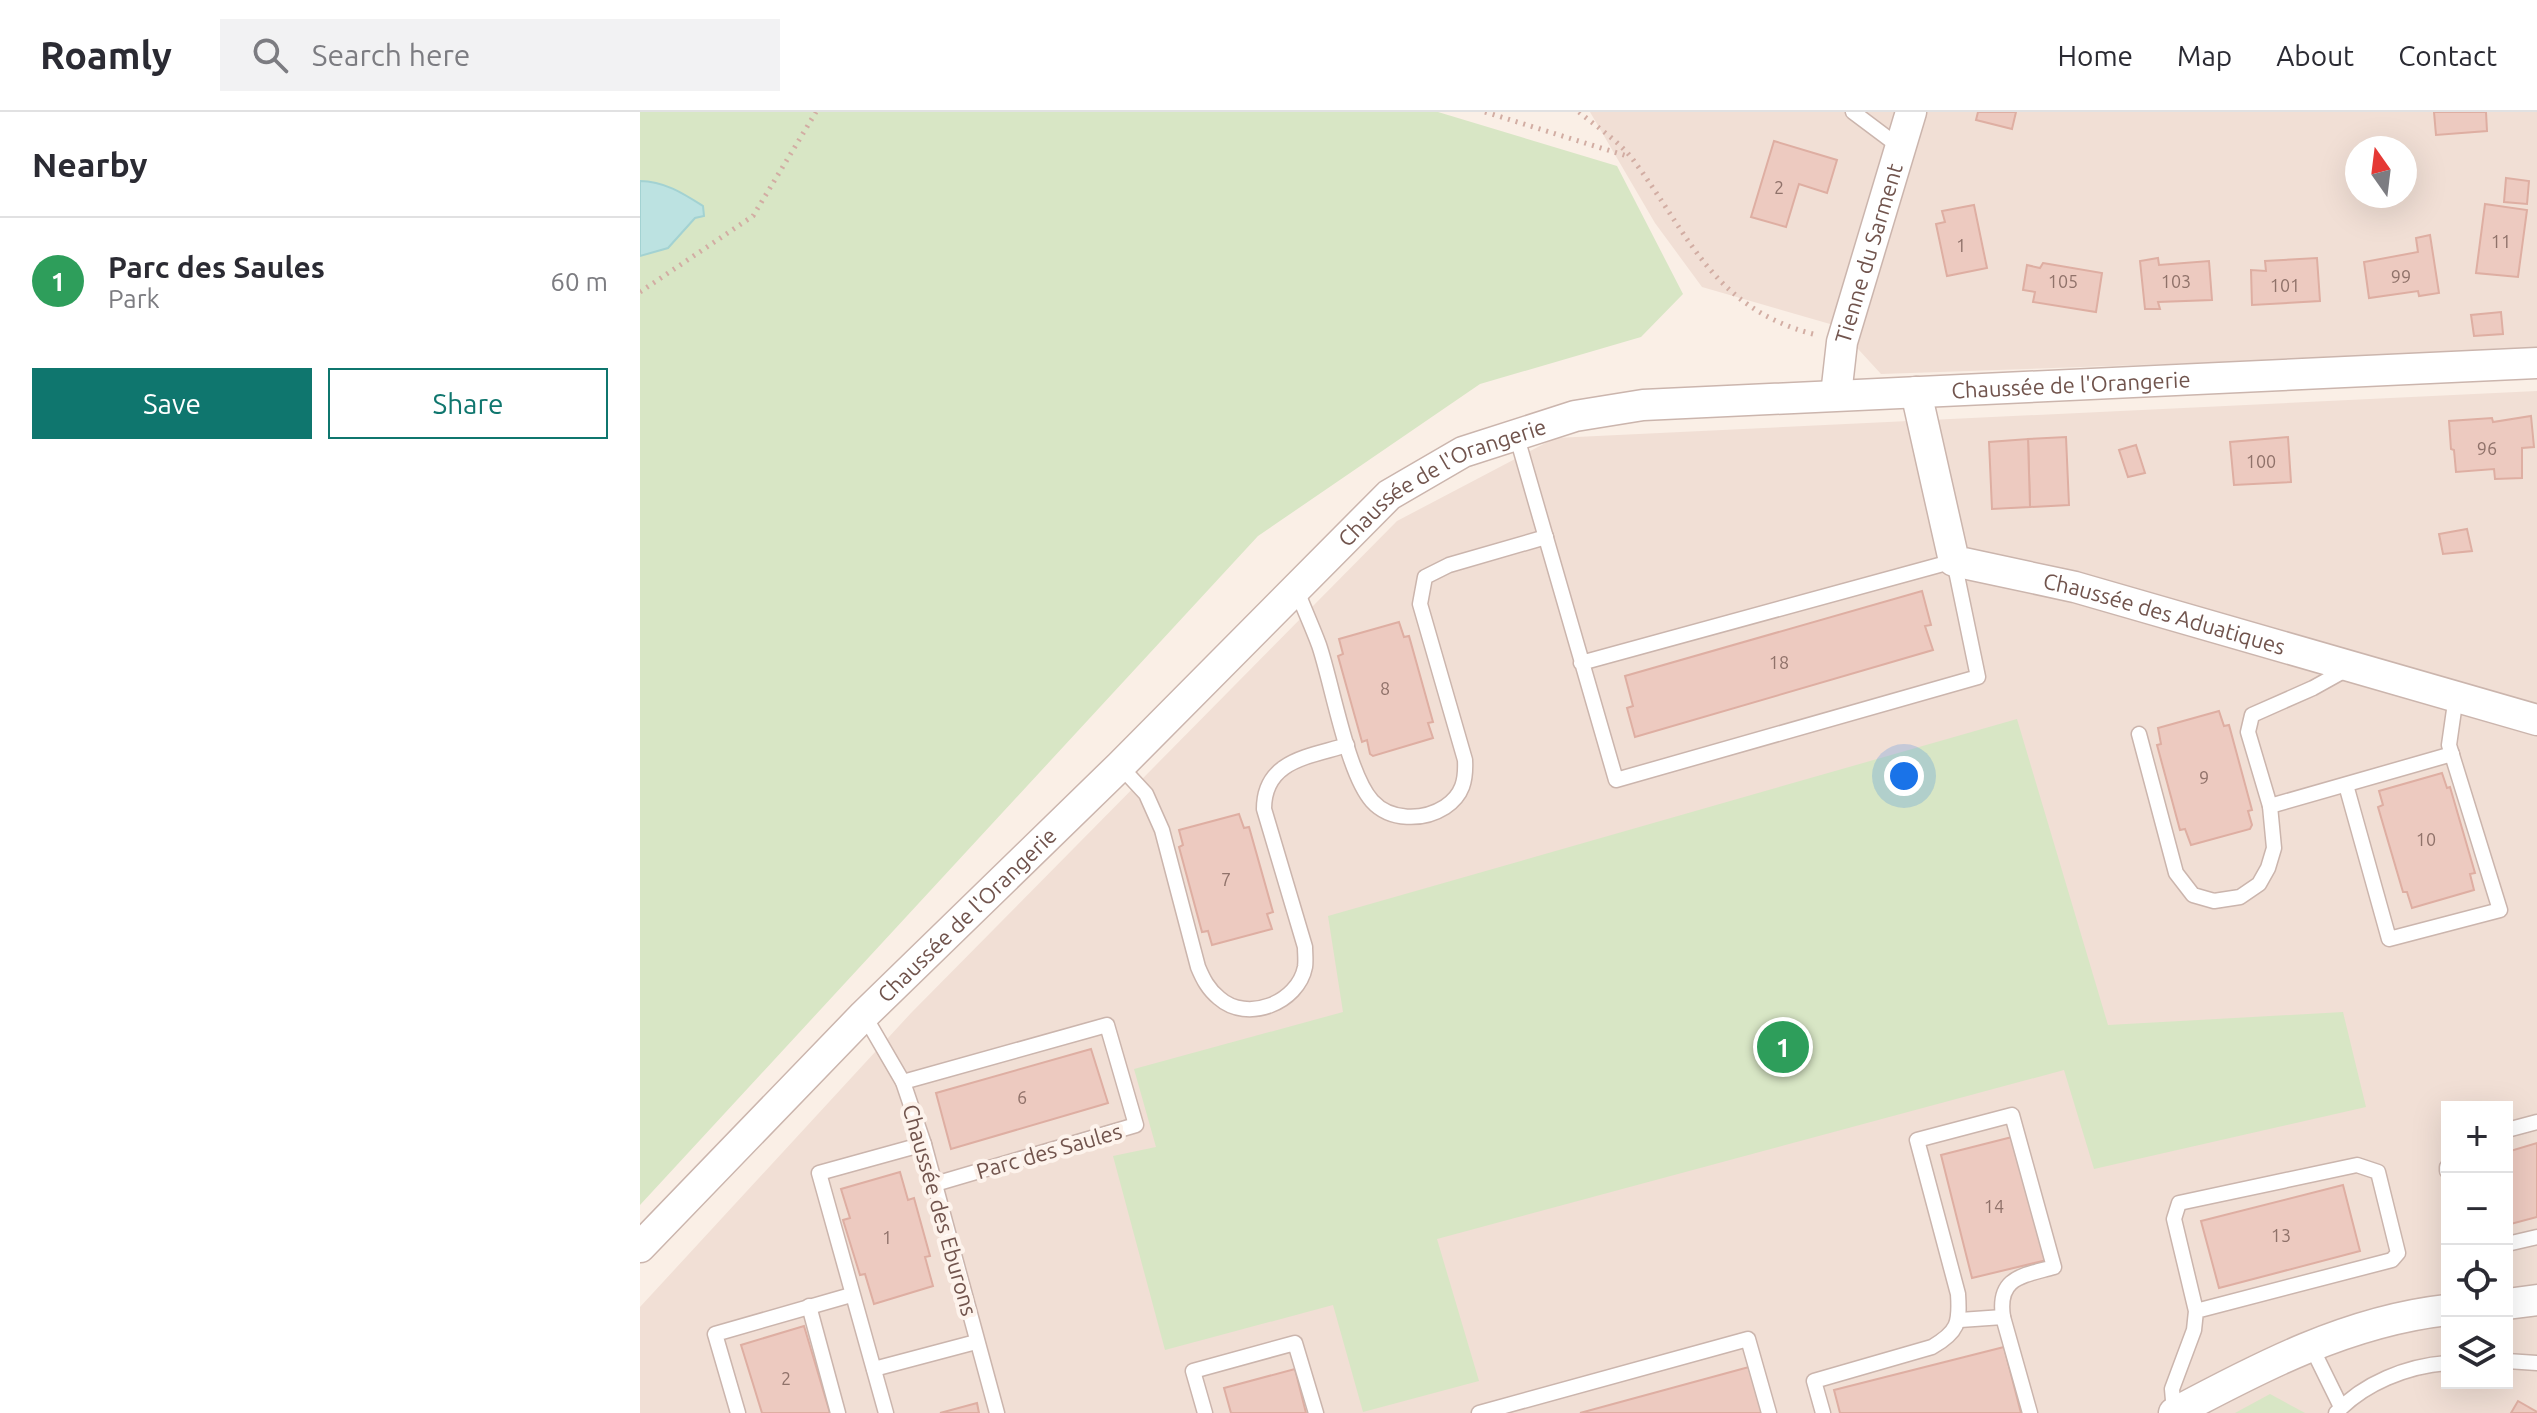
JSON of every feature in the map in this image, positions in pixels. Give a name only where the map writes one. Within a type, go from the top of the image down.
[{"type":"street","name":"Tienne du Sarment","points":[[1836,395],[1842,342],[1911,112]]},
{"type":"street","name":"Chaussée de l'Orangerie","points":[[640,1247],[864,1015],[1120,766],[1389,495],[1463,452],[1575,416],[1643,405],[2537,363]]},
{"type":"street","points":[[1916,392],[1954,561]]},
{"type":"street","name":"Chaussée des Aduatiques","points":[[1954,561],[2075,587],[2537,720]]},
{"type":"street","points":[[2513,1303],[2537,1300]]},
{"type":"street","points":[[2174,1413],[2268,1363],[2340,1334],[2419,1313],[2441,1311]]},
{"type":"lane","points":[[1853,112],[1901,148]]},
{"type":"lane","points":[[1516,434],[1581,663],[1616,780],[1978,677],[1954,561],[1581,663]]},
{"type":"lane","points":[[1296,588],[1319,645],[1347,745],[1363,788],[1381,809],[1410,818],[1429,815],[1454,801],[1463,788],[1465,760],[1420,604],[1425,577],[1436,569],[1546,537]]},
{"type":"lane","points":[[2139,734],[2176,873],[2193,895],[2214,901],[2240,897],[2259,884],[2274,848],[2270,806],[2248,732],[2252,715],[2353,666]]},
{"type":"lane","points":[[2346,785],[2389,939],[2500,910],[2449,745],[2456,696]]},
{"type":"lane","points":[[1120,766],[1146,794],[1162,830],[1198,967],[1206,985],[1220,1000],[1232,1006],[1261,1008],[1291,994],[1305,967],[1305,947],[1264,809],[1264,793],[1273,775],[1283,768],[1347,745]]},
{"type":"lane","points":[[2270,806],[2452,754]]},
{"type":"lane","name":"Chaussée des Eburons","points":[[864,1015],[903,1082],[924,1144],[997,1413]]},
{"type":"lane","name":"Parc des Saules","points":[[903,1082],[1107,1025],[1136,1125],[935,1184]]},
{"type":"lane","points":[[1823,1413],[1814,1381],[1932,1347],[1948,1338],[1960,1320],[1958,1294],[1917,1140],[2012,1115],[2054,1267],[2019,1277],[2004,1288],[2001,1301],[2030,1413]]},
{"type":"lane","points":[[2513,1128],[2537,1122]]},
{"type":"lane","points":[[886,1413],[819,1173],[924,1144]]},
{"type":"lane","points":[[2174,1413],[2172,1389],[2194,1330],[2196,1311],[2174,1219],[2179,1203],[2357,1165],[2378,1172],[2398,1253],[2392,1260],[2196,1311]]},
{"type":"lane","points":[[2513,1243],[2537,1237]]},
{"type":"lane","points":[[738,1413],[715,1334],[851,1295]]},
{"type":"lane","points":[[809,1306],[838,1413]]},
{"type":"lane","points":[[1960,1320],[2003,1317]]},
{"type":"lane","points":[[1479,1413],[1748,1339],[1769,1413]]},
{"type":"lane","points":[[874,1369],[976,1342]]},
{"type":"lane","points":[[1205,1413],[1193,1371],[1295,1343],[1316,1413]]},
{"type":"lane","points":[[2311,1346],[2338,1410],[2384,1379],[2410,1369],[2441,1364]]},
{"type":"lane","points":[[2513,1361],[2537,1363]]},
{"type":"path","points":[[640,292],[753,216],[816,112]]},
{"type":"path","points":[[1485,112],[1632,158]]},
{"type":"path","points":[[1579,112],[1632,158],[1704,264],[1729,290],[1765,318],[1842,342]]},
{"type":"shaded area","points":[[1590,112],[2537,112],[2537,351],[1881,374],[1837,326],[1702,287],[1655,223]]},
{"type":"shaded area","points":[[2537,391],[2537,1413],[640,1413],[640,1307],[911,1013],[1397,521],[1555,438]]},
{"type":"green space","points":[[640,112],[1438,112],[1617,166],[1683,294],[1641,337],[1480,384],[1258,536],[640,1205]]},
{"type":"green space","points":[[2017,719],[2108,1025],[2343,1012],[2366,1107],[2094,1169],[2064,1070],[1437,1239],[1479,1381],[1363,1412],[1333,1305],[1165,1350],[1113,1156],[1156,1147],[1134,1069],[1343,1012],[1328,916]]},
{"type":"green space","points":[[2270,1394],[2305,1413],[2235,1413]]},
{"type":"water","points":[[640,181],[657,183],[681,193],[703,206],[704,216],[695,218],[668,248],[640,256]]},
{"type":"building","points":[[1978,112],[2016,112],[2012,129],[1976,120]]},
{"type":"building","points":[[2434,112],[2486,112],[2487,131],[2436,135]]},
{"type":"building","points":[[1774,141],[1837,160],[1827,193],[1799,184],[1786,227],[1751,217]]},
{"type":"building","points":[[2506,178],[2529,181],[2527,204],[2504,202]]},
{"type":"building","points":[[2485,204],[2527,210],[2518,277],[2476,273]]},
{"type":"building","points":[[1974,205],[1987,268],[1947,276],[1936,224],[1945,222],[1942,211]]},
{"type":"building","points":[[2430,235],[2439,293],[2419,296],[2418,291],[2369,298],[2364,262],[2418,252],[2416,238]]},
{"type":"building","points":[[2158,258],[2159,265],[2209,261],[2212,300],[2158,302],[2160,309],[2145,309],[2140,261]]},
{"type":"building","points":[[2317,258],[2320,301],[2252,305],[2251,270],[2266,271],[2265,261]]},
{"type":"building","points":[[2043,263],[2102,273],[2096,312],[2033,302],[2035,292],[2023,290],[2027,265],[2040,268]]},
{"type":"building","points":[[2501,312],[2503,334],[2474,336],[2471,315]]},
{"type":"building","points":[[2531,416],[2534,447],[2522,448],[2522,478],[2495,479],[2494,469],[2456,472],[2449,421],[2492,418],[2493,422]]},
{"type":"building","points":[[2066,437],[2069,505],[2030,507],[2028,439]]},
{"type":"building","points":[[2288,437],[2291,482],[2234,485],[2230,442]]},
{"type":"building","points":[[2028,439],[2030,507],[1992,509],[1989,442]]},
{"type":"building","points":[[2136,445],[2145,473],[2128,477],[2119,450]]},
{"type":"building","points":[[2467,529],[2472,551],[2443,554],[2439,534]]},
{"type":"building","points":[[1922,591],[1931,625],[1925,626],[1933,650],[1635,737],[1627,708],[1633,706],[1625,676]]},
{"type":"building","points":[[1399,622],[1404,637],[1409,636],[1433,722],[1428,723],[1433,738],[1373,756],[1367,740],[1362,742],[1338,656],[1343,654],[1339,639]]},
{"type":"building","points":[[2219,711],[2224,726],[2229,725],[2252,810],[2248,811],[2252,825],[2250,829],[2191,845],[2185,829],[2180,830],[2157,745],[2161,744],[2158,728]]},
{"type":"building","points":[[2442,773],[2447,788],[2450,787],[2475,873],[2470,874],[2474,890],[2412,908],[2407,892],[2403,892],[2378,807],[2383,805],[2379,791]]},
{"type":"building","points":[[1239,814],[1244,828],[1249,827],[1273,912],[1267,914],[1272,929],[1212,945],[1208,931],[1202,932],[1179,847],[1183,845],[1179,830]]},
{"type":"building","points":[[1091,1049],[1108,1103],[951,1149],[936,1093]]},
{"type":"building","points":[[2016,1136],[2047,1260],[1972,1278],[1941,1155]]},
{"type":"building","points":[[2537,1143],[2537,1217],[2513,1223],[2513,1173],[2513,1150]]},
{"type":"building","points":[[900,1172],[908,1200],[914,1198],[930,1256],[925,1257],[933,1286],[874,1304],[865,1274],[860,1275],[843,1220],[850,1218],[841,1189]]},
{"type":"building","points":[[2343,1185],[2360,1251],[2219,1288],[2201,1221]]},
{"type":"building","points":[[804,1326],[830,1413],[762,1413],[741,1345]]},
{"type":"building","points":[[2004,1347],[2021,1413],[1840,1413],[1834,1390]]},
{"type":"building","points":[[1749,1367],[1762,1413],[1580,1413]]},
{"type":"building","points":[[1295,1369],[1306,1413],[1231,1413],[1224,1388]]},
{"type":"building","points":[[2518,1401],[2537,1412],[2511,1413]]},
{"type":"building","points":[[977,1403],[979,1413],[940,1413]]},
{"type":"place","name":"Parc des Saules","points":[[1783,1047]]}]
